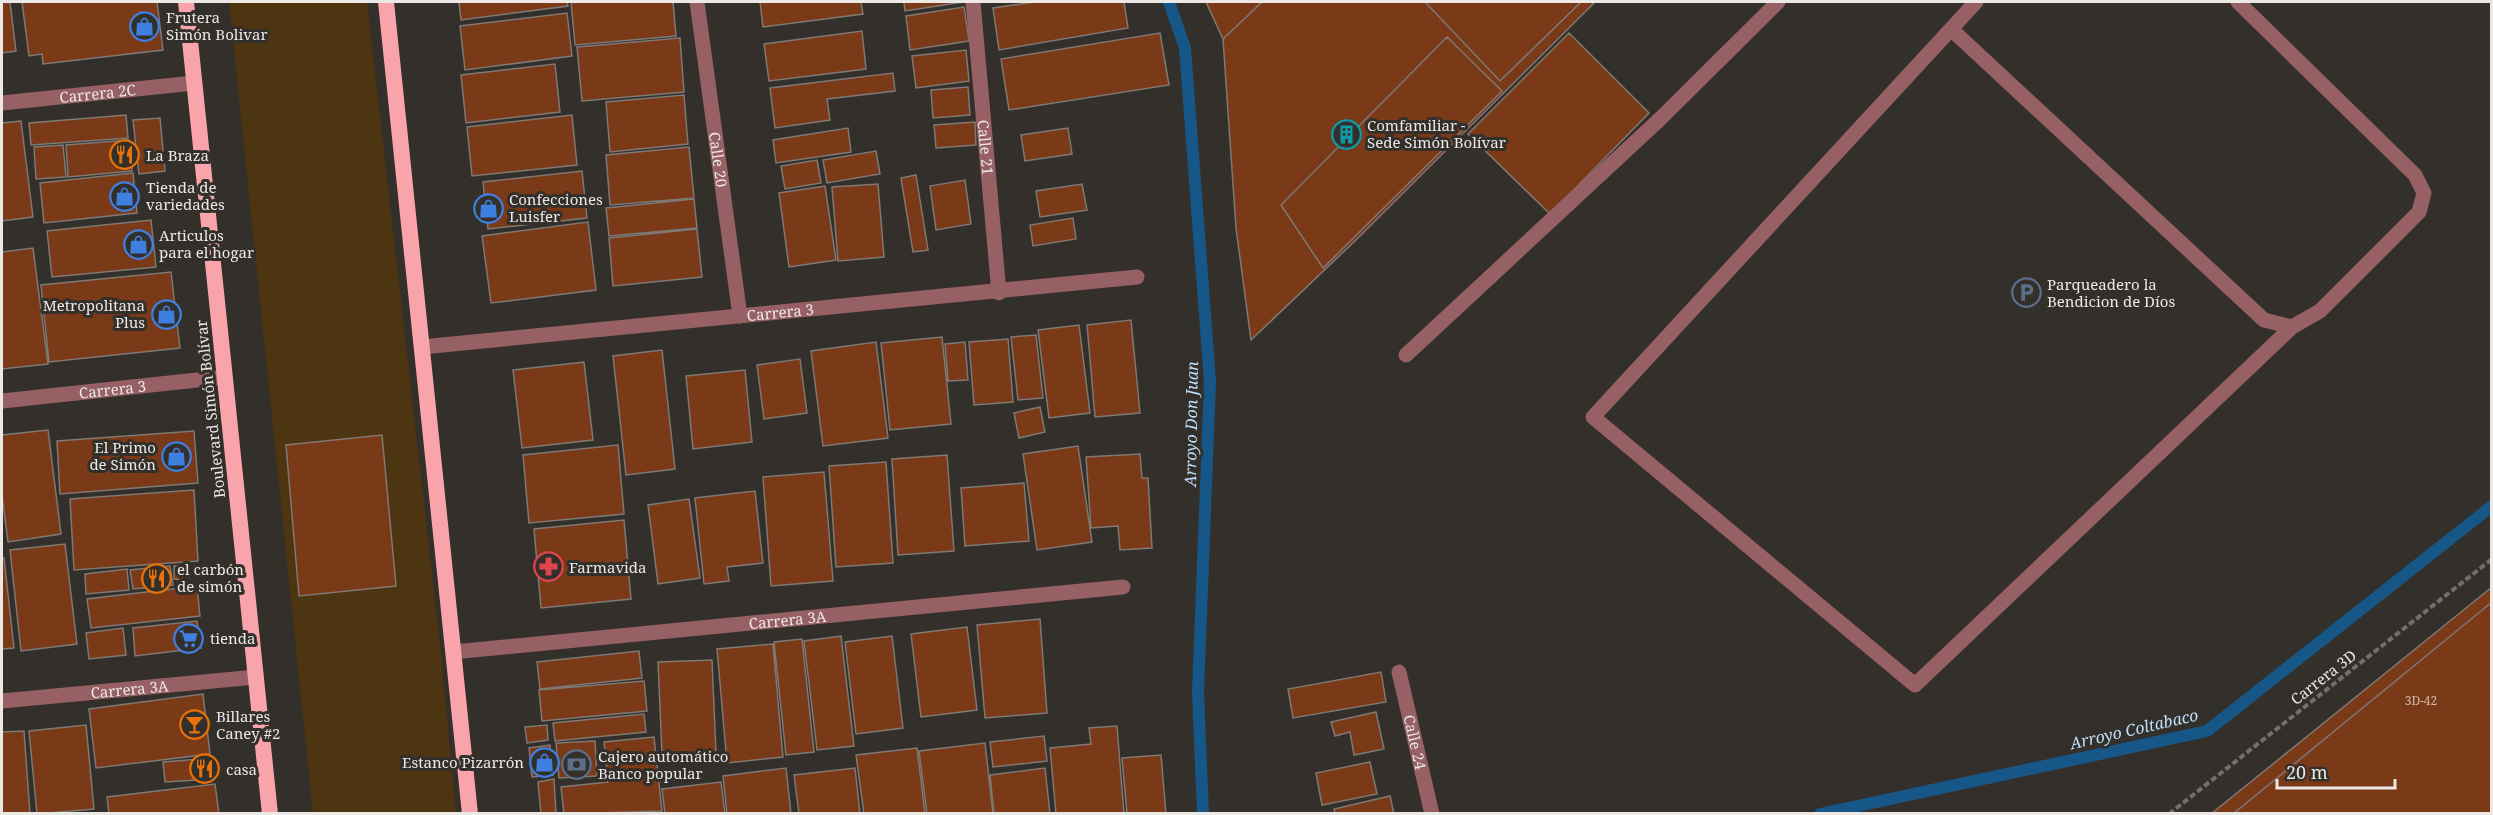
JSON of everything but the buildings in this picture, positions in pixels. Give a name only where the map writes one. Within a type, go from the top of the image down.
[{"type":"highway","name":"Boulevard Simón Bolívar","points":[[186,2],[270,813]]},
{"type":"highway","points":[[386,2],[470,813]]},
{"type":"street","name":"Calle 20","points":[[697,2],[740,316]]},
{"type":"street","name":"Calle 21","points":[[973,2],[999,293]]},
{"type":"street","points":[[1406,355],[1660,119],[1778,2]]},
{"type":"street","points":[[1976,2],[1593,417],[1915,685],[2292,327],[2320,311],[2420,212],[2424,193],[2415,175],[2238,2]]},
{"type":"street","points":[[1951,29],[2264,320],[2292,327]]},
{"type":"street","name":"Carrera 2C","points":[[2,103],[194,83]]},
{"type":"street","name":"Carrera 3","points":[[422,347],[1137,278]]},
{"type":"street","name":"Carrera 3","points":[[2,401],[225,377]]},
{"type":"street","name":"Carrera 3A","points":[[453,652],[1123,587]]},
{"type":"street","name":"Calle 24","points":[[1399,672],[1432,813]]},
{"type":"street","name":"Carrera 3A","points":[[2,701],[256,677]]},
{"type":"path","name":"Carrera 3D","points":[[2169,813],[2492,559]]},
{"type":"shaded area","points":[[229,2],[367,2],[440,644],[456,813],[313,813]]},
{"type":"waterway","name":"Arroyo Don Juan","points":[[1169,2],[1185,48],[1210,382],[1198,692],[1203,814]]},
{"type":"waterway","name":"Arroyo Coltabaco","points":[[1820,814],[2207,731],[2492,506]]},
{"type":"place","name":"Frutera Simón Bolivar","points":[[145,26]]},
{"type":"place","name":"Comfamiliar - Sede Simón Bolívar","points":[[1346,134]]},
{"type":"place","name":"La Braza","points":[[125,155]]},
{"type":"place","name":"Tienda de variedades","points":[[125,196]]},
{"type":"place","name":"Confecciones Luisfer","points":[[488,208]]},
{"type":"place","name":"Articulos para el hogar","points":[[138,244]]},
{"type":"place","name":"Parqueadero la Bendicion de Díos","points":[[2026,293]]},
{"type":"place","name":"Metropolitana Plus","points":[[166,314]]},
{"type":"place","name":"El Primo de Simón","points":[[177,456]]},
{"type":"place","name":"Farmavida","points":[[548,567]]},
{"type":"place","name":"el carbón de simón","points":[[156,578]]},
{"type":"place","name":"tienda","points":[[189,638]]},
{"type":"place","name":"Billares Caney #2","points":[[195,725]]},
{"type":"place","name":"Estanco Pizarrón","points":[[545,762]]},
{"type":"place","name":"Cajero automático Banco popular","points":[[577,765]]},
{"type":"place","name":"casa","points":[[205,769]]}]
